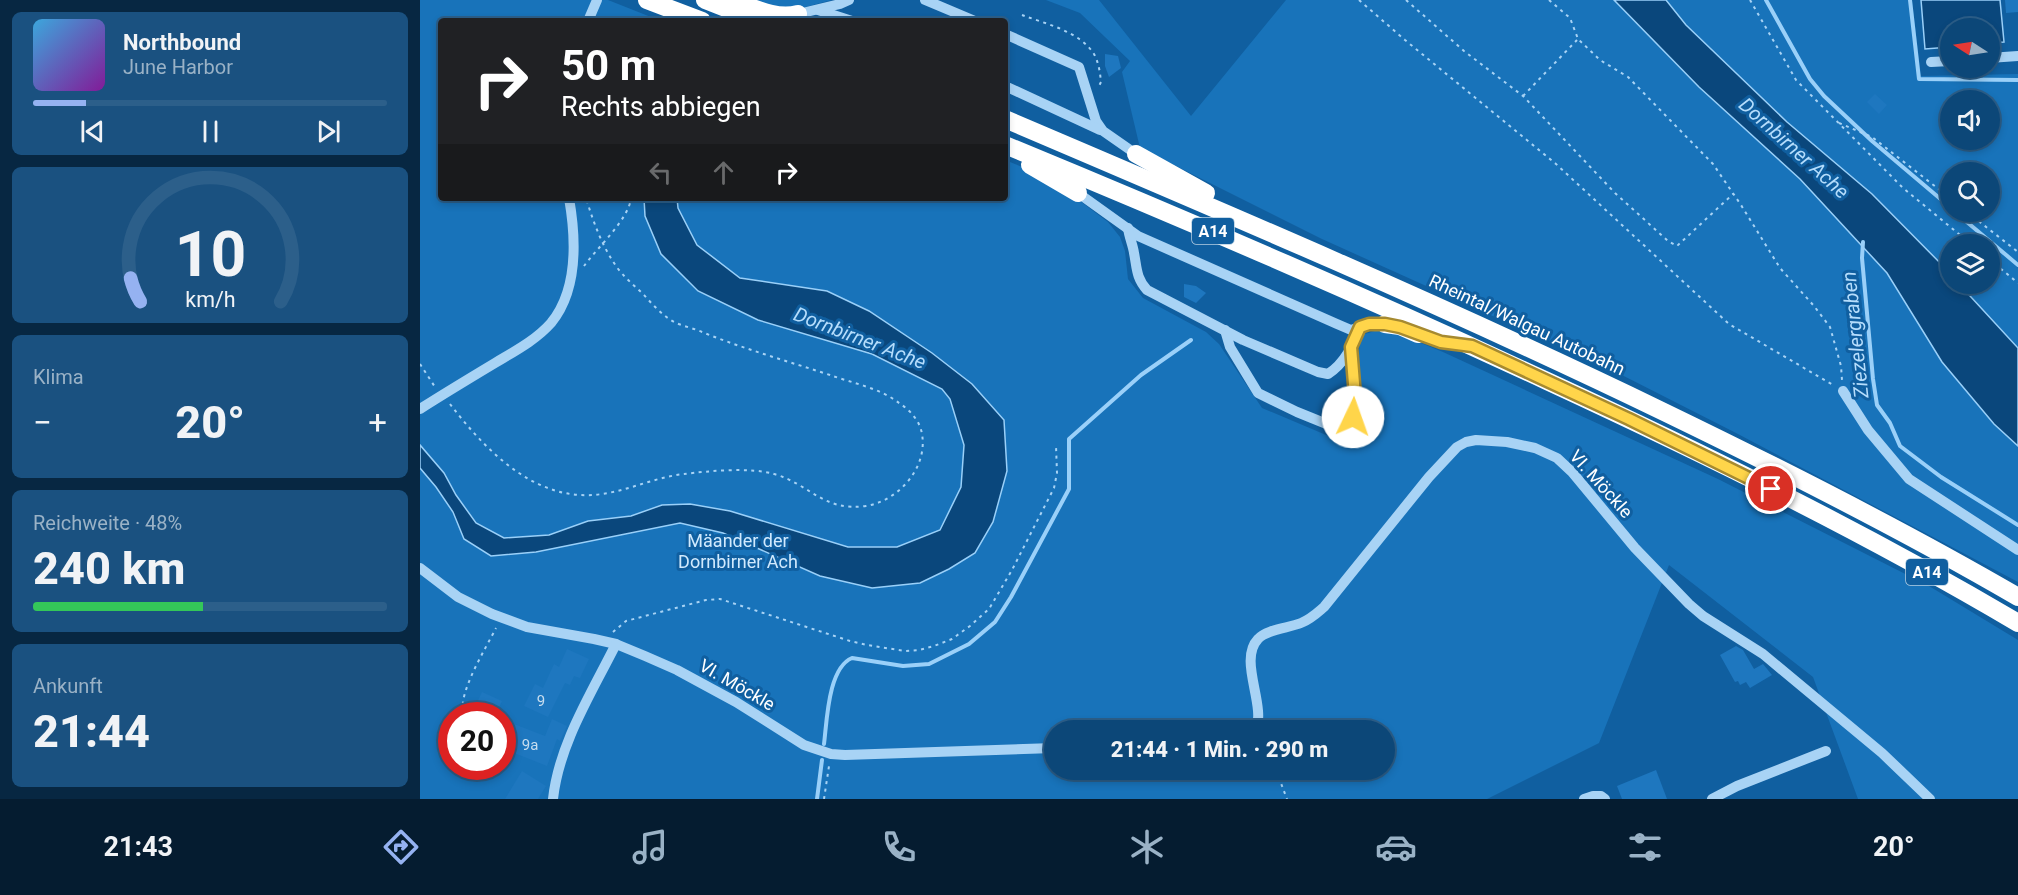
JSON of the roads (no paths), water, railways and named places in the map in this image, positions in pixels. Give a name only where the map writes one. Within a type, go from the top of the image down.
[{"type":"highway","points":[[647,0],[694,18]]},
{"type":"highway","points":[[710,1],[776,15],[798,14]]},
{"type":"highway","points":[[736,5],[754,18]]},
{"type":"highway","name":"Rheintal/Walgau Autobahn","points":[[1008,120],[1246,221],[1502,335],[1756,456],[1844,501],[2018,597]]},
{"type":"highway","name":"A14","points":[[1008,146],[1223,235],[1629,419],[1750,478],[1884,548],[2018,623]]},
{"type":"highway","points":[[1008,153],[1078,193]]},
{"type":"highway","points":[[1136,154],[1206,193],[1235,206],[1246,221]]},
{"type":"highway","points":[[1385,324],[1441,342],[1472,346]]},
{"type":"street","points":[[589,18],[597,0]]},
{"type":"street","points":[[798,14],[849,0]]},
{"type":"street","points":[[925,0],[968,18]]},
{"type":"street","points":[[818,10],[843,18]]},
{"type":"street","points":[[1008,35],[1078,68],[1091,110],[1103,131]]},
{"type":"street","points":[[2000,57],[2018,56]]},
{"type":"street","points":[[1931,62],[1940,62]]},
{"type":"street","points":[[1008,87],[1103,131],[1136,154]]},
{"type":"street","points":[[1078,193],[1138,236],[1351,330],[1369,324],[1385,324]]},
{"type":"street","points":[[420,409],[538,336],[552,322],[561,308],[574,258],[575,232],[570,201]]},
{"type":"street","points":[[1128,228],[1140,283],[1147,290],[1225,330],[1318,372],[1328,374],[1336,368],[1351,347],[1360,327]]},
{"type":"street","points":[[1225,330],[1230,347],[1258,393],[1339,429],[1347,426],[1353,417],[1355,396],[1351,347]]},
{"type":"street","points":[[1843,391],[1868,430],[1909,479],[2018,550]]},
{"type":"street","name":"VI. Möckle","points":[[1258,720],[1250,663],[1252,646],[1259,637],[1303,622],[1324,607],[1436,469],[1457,447],[1476,440],[1506,442],[1535,448],[1557,458],[1572,472],[1635,548],[1689,604],[1703,616],[1763,654],[1882,753],[1930,799]]},
{"type":"street","name":"VI. Möckle","points":[[420,568],[458,597],[501,617],[527,627],[611,643],[676,670],[736,702],[804,745],[831,754],[1044,748]]},
{"type":"street","points":[[553,799],[563,751],[611,643]]},
{"type":"street","points":[[1712,799],[1737,786],[1826,751]]},
{"type":"street","points":[[1584,799],[1601,796],[1605,799]]},
{"type":"water","name":"Dornbirner Ache","points":[[1614,0],[1666,0],[1686,25],[1787,122],[1872,194],[1940,263],[1940,294],[1968,294],[2018,348],[2018,446],[1994,424],[1942,362],[1887,273],[1800,179],[1699,87]]},
{"type":"water","points":[[1921,0],[2000,0],[2004,42],[2000,42],[2000,18],[1940,18],[1940,48],[1925,49]]},
{"type":"water","name":"Dornbirner Ache","points":[[644,201],[677,201],[678,208],[697,245],[740,278],[827,291],[869,311],[932,353],[972,384],[1004,420],[1007,471],[993,522],[975,553],[920,583],[872,588],[820,576],[723,533],[680,523],[536,552],[491,556],[464,539],[453,512],[420,468],[420,445],[444,473],[476,523],[504,538],[549,535],[588,521],[631,516],[662,505],[690,504],[730,511],[848,547],[897,547],[940,530],[961,487],[964,445],[950,399],[942,389],[872,354],[758,320],[698,291],[661,254],[645,216]]},
{"type":"waterway","points":[[1766,0],[1810,79],[1824,96],[1872,141],[1940,199]]},
{"type":"waterway","points":[[1910,0],[1919,79],[2018,80]]},
{"type":"waterway","points":[[1967,222],[2018,265]]},
{"type":"waterway","name":"Ziezelergraben","points":[[1863,242],[1862,258],[1877,405],[1890,423],[1900,446],[1941,477],[2018,525]]},
{"type":"waterway","points":[[824,744],[833,684],[838,672],[852,658],[903,666],[929,664],[969,644],[995,622],[1011,597],[1069,489],[1069,439],[1141,375],[1191,340]]},
{"type":"waterway","points":[[817,799],[822,760]]},
{"type":"park label","name":"Mäander der Dornbirner Ach","points":[[738,551]]}]
